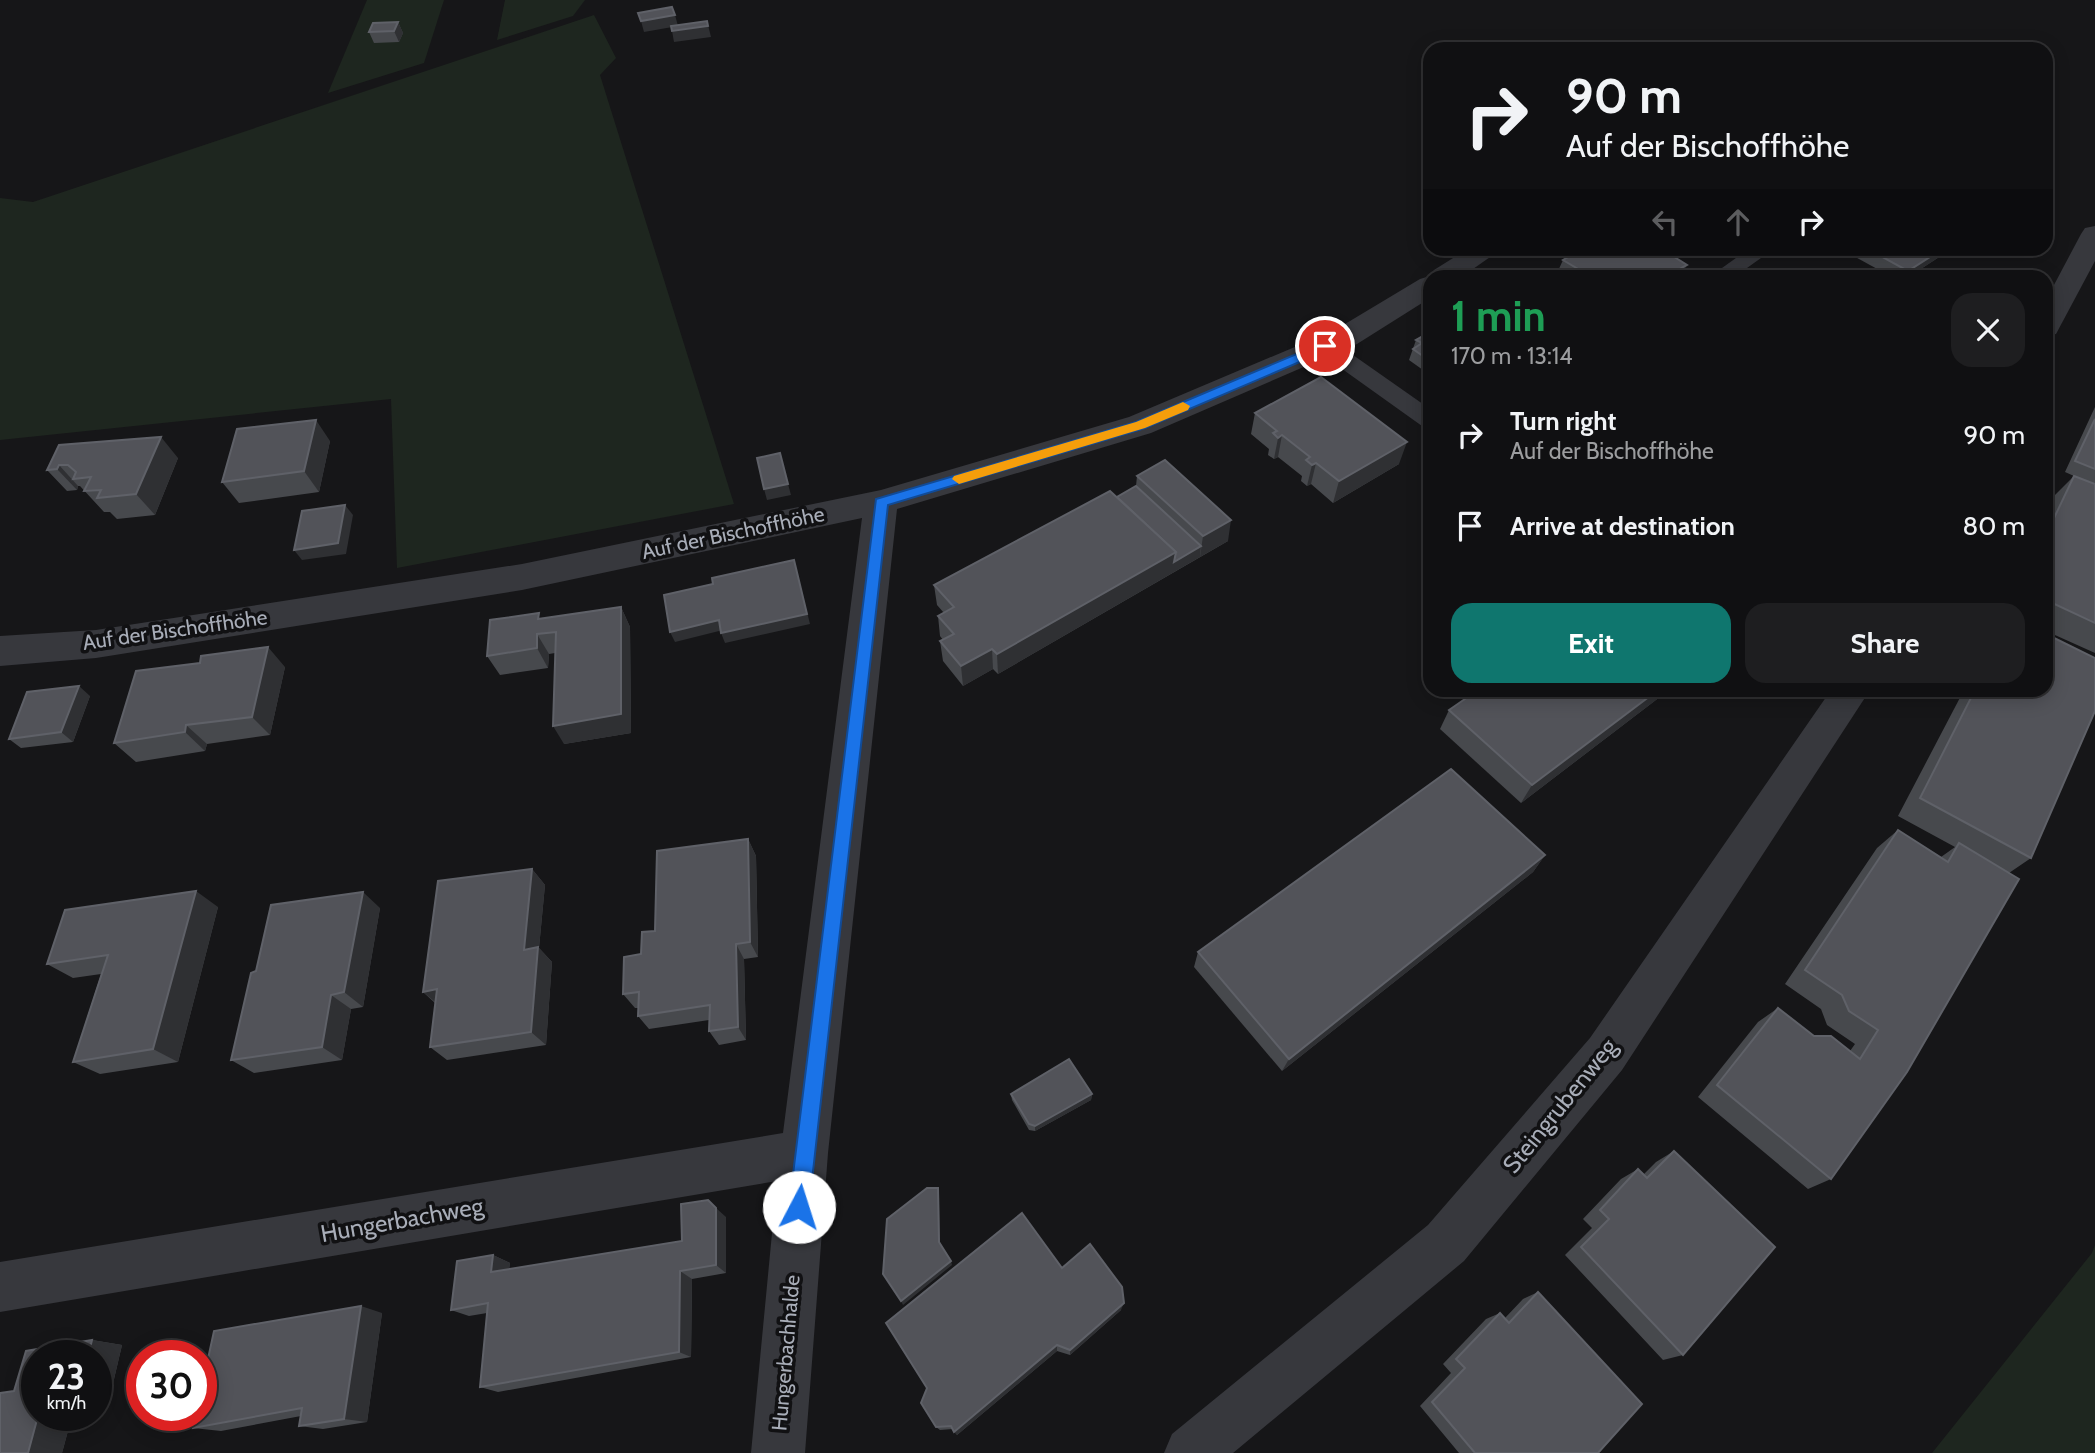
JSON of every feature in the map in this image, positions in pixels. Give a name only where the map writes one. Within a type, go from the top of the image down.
[{"type":"street","points":[[2053,314],[2095,234]]},
{"type":"street","points":[[1454,270],[1476,256]]},
{"type":"street","name":"Auf der Bischoffhöhe","points":[[0,651],[96,644],[522,577],[881,502],[1140,425],[1346,337],[1423,289]]},
{"type":"street","name":"Hungerbachhalde","points":[[778,1453],[804,1153],[881,502]]},
{"type":"street","name":"Steingrubenweg","points":[[1191,1453],[1455,1232],[1606,1054],[1846,697]]},
{"type":"street","name":"Hungerbachweg","points":[[0,1287],[804,1153]]},
{"type":"lane","points":[[1735,270],[1732,268],[1752,256]]},
{"type":"lane","points":[[1325,346],[1423,415]]},
{"type":"shaded area","points":[[367,0],[444,0],[424,63],[328,93]]},
{"type":"shaded area","points":[[505,0],[585,0],[573,16],[497,40]]},
{"type":"shaded area","points":[[594,15],[616,58],[600,75],[734,504],[397,568],[391,399],[0,440],[0,198],[33,202]]},
{"type":"shaded area","points":[[2095,1245],[2095,1453],[1932,1453],[2092,1253]]},
{"type":"building","points":[[672,7],[675,15],[641,21],[638,13]]},
{"type":"building","points":[[707,21],[708,26],[672,31],[671,26]]},
{"type":"building","points":[[398,22],[394,31],[369,32],[373,23]]},
{"type":"building","points":[[1570,256],[1673,256],[1687,265],[1678,270],[1580,270],[1563,260]]},
{"type":"building","points":[[1881,256],[1931,256],[1906,270]]},
{"type":"building","points":[[1423,336],[1423,356],[1413,349],[1422,343],[1416,340]]},
{"type":"building","points":[[1321,377],[1407,442],[1339,481],[1316,463],[1312,465],[1306,460],[1310,457],[1282,435],[1278,438],[1273,433],[1277,431],[1255,413]]},
{"type":"building","points":[[2095,419],[2095,469],[2075,461]]},
{"type":"building","points":[[316,420],[304,471],[222,482],[237,429]]},
{"type":"building","points":[[161,437],[136,494],[97,498],[101,490],[84,491],[91,477],[73,479],[76,472],[68,465],[47,470],[59,445]]},
{"type":"building","points":[[780,453],[788,484],[764,489],[757,458]]},
{"type":"building","points":[[1165,460],[1231,520],[1203,536],[1137,476]]},
{"type":"building","points":[[2074,476],[2095,484],[2095,623],[2053,603],[2053,520]]},
{"type":"building","points":[[1136,486],[1201,546],[1174,562],[1176,552],[1117,497]]},
{"type":"building","points":[[1110,491],[1176,552],[997,654],[992,649],[961,666],[940,641],[954,634],[938,616],[954,607],[934,585]]},
{"type":"building","points":[[345,505],[338,543],[294,550],[302,511]]},
{"type":"building","points":[[794,560],[807,614],[721,633],[719,620],[670,632],[664,595],[713,584],[712,578]]},
{"type":"building","points":[[621,607],[621,714],[553,726],[556,632],[537,634],[537,648],[487,656],[490,620],[539,613],[538,619]]},
{"type":"building","points":[[2053,637],[2095,658],[2095,711],[2031,858],[1920,798],[1971,697],[2053,697]]},
{"type":"building","points":[[268,647],[252,717],[186,725],[185,732],[114,743],[136,671],[200,663],[201,656]]},
{"type":"building","points":[[79,686],[61,732],[9,739],[27,692]]},
{"type":"building","points":[[1468,697],[1649,697],[1532,785],[1449,710]]},
{"type":"building","points":[[1451,769],[1545,855],[1289,1059],[1198,952]]},
{"type":"building","points":[[1898,830],[1948,862],[1959,843],[2019,879],[1907,1072],[1831,1179],[1717,1085],[1778,1008],[1814,1036],[1831,1036],[1860,1059],[1878,1030],[1849,1011],[1842,995],[1805,970]]},
{"type":"building","points":[[748,839],[750,942],[736,944],[738,1027],[709,1031],[710,1005],[638,1016],[639,992],[623,994],[624,957],[641,954],[642,932],[655,931],[657,851]]},
{"type":"building","points":[[532,869],[524,950],[538,947],[531,1032],[430,1047],[437,989],[423,992],[438,881]]},
{"type":"building","points":[[196,891],[153,1049],[73,1062],[108,955],[47,964],[65,910]]},
{"type":"building","points":[[363,892],[344,992],[331,995],[322,1047],[231,1060],[251,973],[256,971],[271,905]]},
{"type":"building","points":[[1069,1059],[1092,1094],[1035,1126],[1029,1124],[1011,1094]]},
{"type":"building","points":[[1674,1151],[1775,1247],[1683,1355],[1581,1247],[1609,1219],[1600,1210],[1638,1169],[1647,1178]]},
{"type":"building","points":[[927,1188],[938,1188],[939,1242],[951,1261],[901,1301],[883,1274],[887,1219]]},
{"type":"building","points":[[708,1200],[716,1208],[716,1265],[680,1271],[679,1352],[480,1387],[488,1303],[451,1310],[457,1261],[493,1255],[491,1272],[682,1241],[681,1204]]},
{"type":"building","points":[[1022,1213],[1062,1268],[1090,1244],[1122,1287],[1124,1303],[1070,1350],[1057,1345],[954,1432],[951,1426],[936,1427],[921,1403],[927,1388],[886,1323]]},
{"type":"building","points":[[1538,1292],[1642,1404],[1598,1453],[1475,1453],[1432,1402],[1465,1368],[1456,1359],[1500,1313],[1509,1323]]},
{"type":"building","points":[[361,1306],[344,1419],[299,1426],[302,1408],[217,1424],[217,1340],[212,1340],[214,1331]]},
{"type":"building","points":[[21,1368],[21,1431],[34,1431],[28,1453],[0,1453],[0,1393],[14,1391]]},
{"type":"slow traffic","points":[[959,479],[1140,425],[1183,406]]},
{"type":"route","points":[[799,1207],[881,502],[1140,425],[1325,346]]}]
